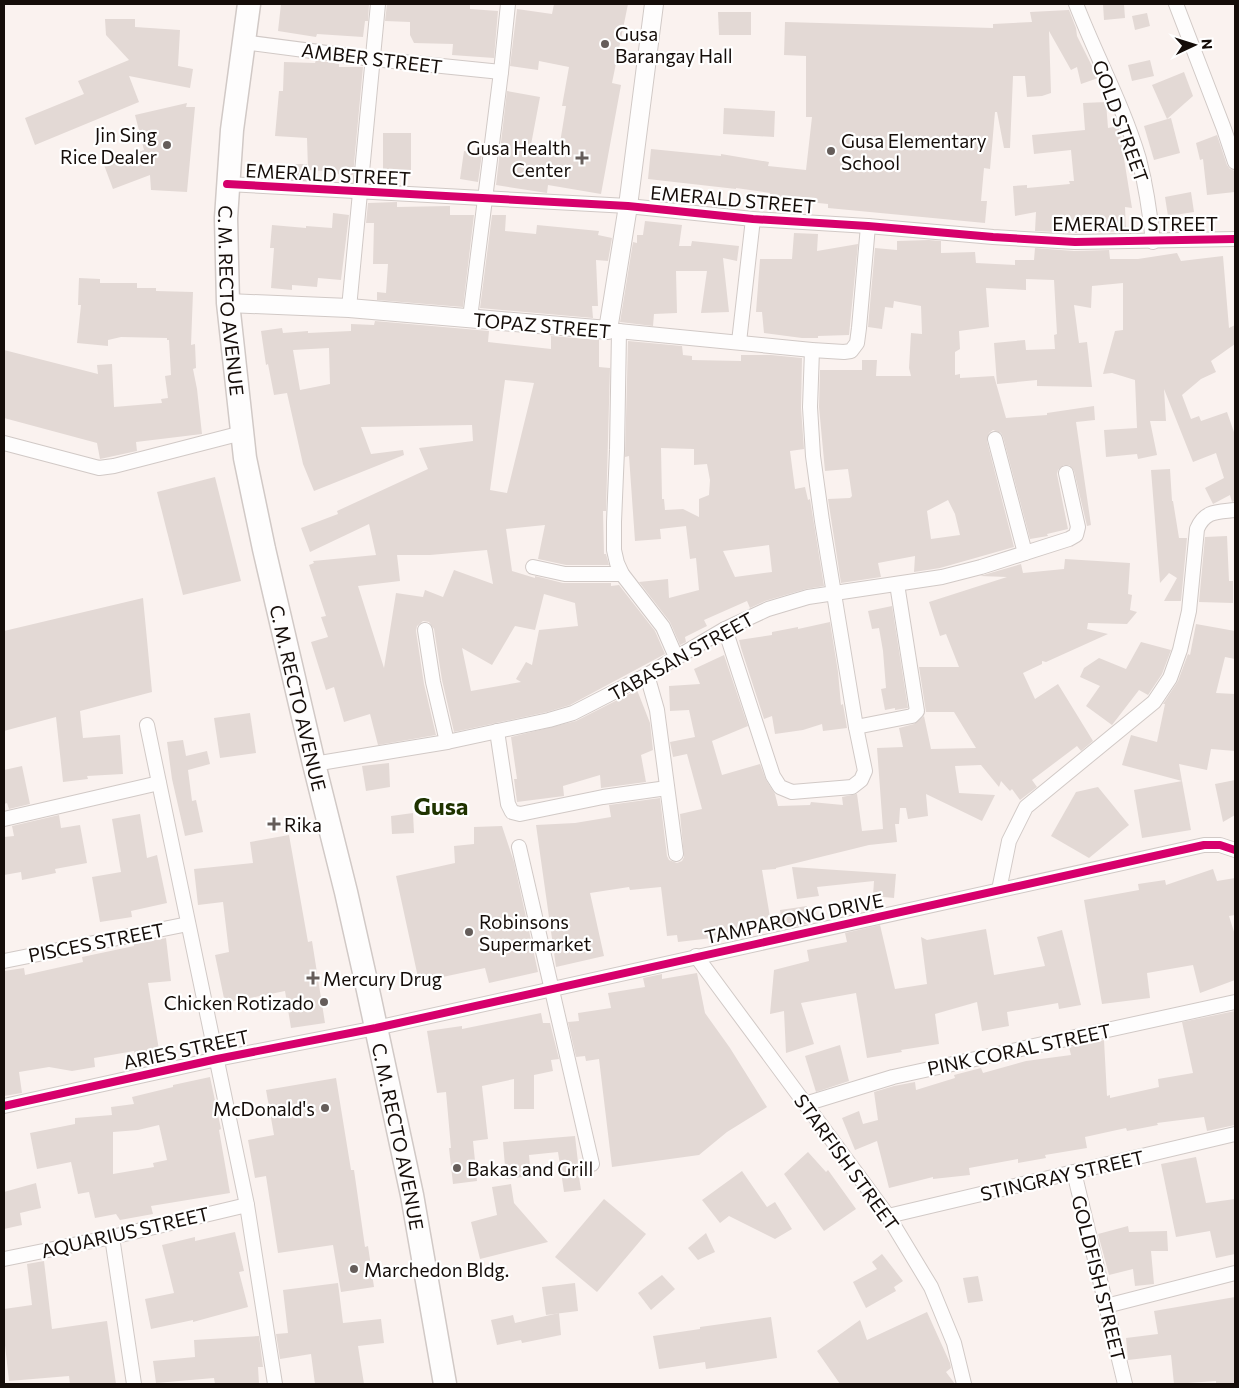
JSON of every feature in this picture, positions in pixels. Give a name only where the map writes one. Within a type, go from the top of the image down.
[{"type":"highway","name":"C. M. RECTO AVENUE","points":[[249,4],[227,184],[225,245],[228,303],[245,458],[264,549],[346,892],[376,1028],[412,1195],[445,1384]]},
{"type":"street","points":[[349,308],[378,4]]},
{"type":"street","points":[[470,318],[508,4]]},
{"type":"street","points":[[654,4],[613,331],[617,450],[614,550],[622,574],[663,627],[676,658]]},
{"type":"street","name":"GOLD STREET","points":[[1076,4],[1119,104],[1138,158],[1150,213],[1153,242]]},
{"type":"street","points":[[1176,4],[1235,162]]},
{"type":"street","name":"AMBER STREET","points":[[243,42],[373,59],[501,72]]},
{"type":"street","name":"EMERALD STREET","points":[[227,184],[628,206],[753,219],[1057,241],[1153,242],[1235,239]]},
{"type":"street","points":[[739,342],[753,219]]},
{"type":"street","name":"TOPAZ STREET","points":[[228,303],[349,308],[844,352],[855,348],[859,328],[868,226]]},
{"type":"street","points":[[725,628],[773,776],[780,787],[792,792],[852,787],[861,780],[865,771],[856,727],[813,456],[810,407],[812,350]]},
{"type":"street","points":[[4,443],[99,468],[114,466],[242,433]]},
{"type":"street","points":[[995,439],[1025,553]]},
{"type":"street","name":"TABASAN STREET","points":[[314,764],[447,742],[573,713],[647,675],[725,628],[768,609],[808,597],[834,592],[942,577],[1069,540],[1076,535],[1078,527],[1066,473]]},
{"type":"street","points":[[999,890],[1009,841],[1026,807],[1154,702],[1170,678],[1180,650],[1189,611],[1197,529],[1201,520],[1209,514],[1235,510]]},
{"type":"street","points":[[533,567],[565,574],[622,574]]},
{"type":"street","points":[[856,727],[912,716],[917,711],[896,584]]},
{"type":"street","points":[[425,630],[447,742]]},
{"type":"street","points":[[647,675],[657,710],[676,854]]},
{"type":"street","name":"ARIES STREET","points":[[147,725],[246,1205],[275,1384]]},
{"type":"street","points":[[498,731],[508,804],[512,812],[520,814],[603,797],[667,788]]},
{"type":"street","points":[[4,819],[159,783]]},
{"type":"street","name":"TAMPARONG DRIVE","points":[[376,1028],[1204,845],[1220,845],[1235,850]]},
{"type":"street","points":[[519,847],[592,1164]]},
{"type":"street","name":"PISCES STREET","points":[[4,961],[188,924]]},
{"type":"street","name":"STARFISH STREET","points":[[696,956],[888,1216],[931,1287],[954,1343],[964,1384]]},
{"type":"street","name":"PINK CORAL STREET","points":[[805,1104],[892,1077],[1235,1002]]},
{"type":"street","name":"ARIES STREET","points":[[4,1106],[217,1058],[376,1028]]},
{"type":"street","name":"STINGRAY STREET","points":[[888,1216],[1235,1134]]},
{"type":"street","name":"GOLDFISH STREET","points":[[1074,1172],[1125,1384]]},
{"type":"street","name":"AQUARIUS STREET","points":[[4,1259],[112,1237],[246,1205]]},
{"type":"street","points":[[112,1237],[134,1384]]},
{"type":"street","points":[[1106,1306],[1235,1273]]},
{"type":"building","points":[[281,4],[369,4],[368,21],[365,21],[363,37],[317,34],[316,37],[278,31]]},
{"type":"building","points":[[387,4],[470,4],[470,9],[498,11],[494,58],[452,55],[453,44],[414,43],[410,35],[410,22],[385,21]]},
{"type":"building","points":[[554,4],[628,4],[612,83],[621,85],[601,194],[548,185],[547,193],[496,185],[507,91],[540,97],[530,150],[558,155],[566,106],[562,106],[569,67],[539,61],[538,70],[510,66],[517,9],[552,14]]},
{"type":"building","points":[[1103,4],[1124,4],[1125,18],[1104,20]]},
{"type":"building","points":[[1069,10],[1077,36],[1098,78],[1081,84],[1077,67],[1071,70],[1049,31],[1051,93],[1027,97],[1025,76],[1013,76],[1010,148],[1004,148],[997,112],[995,112],[990,169],[984,168],[981,201],[987,201],[985,223],[828,208],[828,204],[769,198],[770,193],[648,179],[651,149],[721,156],[721,154],[769,162],[768,166],[806,170],[812,117],[806,117],[806,56],[784,55],[785,22],[993,28],[993,24],[1032,22],[1030,12]]},
{"type":"building","points":[[718,12],[751,12],[751,35],[719,35]]},
{"type":"building","points":[[1147,13],[1150,26],[1135,30],[1132,16]]},
{"type":"building","points":[[105,19],[135,19],[135,27],[180,30],[178,66],[193,69],[190,88],[129,76],[139,102],[35,145],[25,118],[84,94],[78,81],[129,60],[106,35]]},
{"type":"building","points":[[316,60],[339,64],[339,67],[363,67],[353,175],[308,170],[307,138],[275,136],[279,91],[283,91],[284,62],[315,63]]},
{"type":"building","points":[[1150,60],[1154,76],[1132,81],[1128,65]]},
{"type":"building","points":[[1184,72],[1193,96],[1167,119],[1152,85]]},
{"type":"building","points":[[1106,102],[1108,128],[1118,126],[1119,128],[1132,208],[1125,207],[1126,231],[1075,233],[1035,231],[1036,212],[1015,216],[1013,186],[1027,185],[1027,188],[1070,184],[1069,181],[1074,181],[1071,150],[1034,154],[1032,135],[1085,130],[1083,103]]},
{"type":"building","name":"Jin Sing Rice Dealer","points":[[187,103],[186,107],[195,107],[187,192],[151,190],[150,175],[113,189],[104,165],[144,150],[135,115]]},
{"type":"building","points":[[724,108],[775,111],[774,137],[723,134]]},
{"type":"building","points":[[1171,118],[1180,153],[1154,160],[1144,126]]},
{"type":"building","points":[[383,133],[411,133],[411,171],[383,171]]},
{"type":"building","points":[[1217,135],[1227,165],[1235,171],[1235,192],[1207,195],[1203,159],[1200,160],[1196,143]]},
{"type":"building","points":[[464,151],[482,154],[478,182],[460,179]]},
{"type":"building","points":[[283,164],[307,164],[306,180],[283,178]]},
{"type":"building","points":[[1191,192],[1194,212],[1168,216],[1165,197]]},
{"type":"building","points":[[397,202],[397,207],[450,206],[450,215],[474,215],[463,307],[377,300],[377,292],[386,293],[388,264],[373,264],[374,223],[366,223],[368,203]]},
{"type":"building","points":[[333,213],[349,215],[341,280],[318,278],[317,287],[292,285],[292,290],[271,288],[274,248],[270,248],[272,225],[332,228]]},
{"type":"building","points":[[492,215],[506,215],[505,231],[536,234],[537,225],[599,231],[598,235],[612,238],[608,261],[596,260],[598,306],[592,306],[593,318],[480,308]]},
{"type":"building","points":[[645,221],[682,225],[679,246],[691,246],[692,241],[739,246],[737,261],[723,258],[729,312],[701,313],[707,271],[676,271],[677,313],[654,314],[653,326],[620,322],[633,242],[637,243],[637,235],[643,235]]},
{"type":"building","points":[[794,233],[818,234],[817,251],[858,244],[849,335],[802,338],[764,333],[762,312],[756,312],[760,259],[792,259]]},
{"type":"building","points":[[897,241],[941,241],[941,253],[975,252],[976,263],[1015,265],[1015,260],[1034,260],[1035,248],[1074,251],[1109,250],[1110,259],[1138,259],[1177,253],[1181,261],[1223,256],[1229,328],[1235,325],[1235,344],[1211,361],[1216,372],[1201,379],[1182,395],[1191,419],[1199,416],[1201,421],[1227,412],[1235,435],[1235,501],[1232,502],[1230,495],[1213,504],[1205,488],[1224,478],[1216,453],[1193,462],[1164,389],[1166,421],[1150,421],[1157,455],[1138,459],[1137,454],[1106,457],[1104,430],[1137,428],[1135,380],[1112,373],[1103,374],[1115,331],[1123,330],[1123,283],[1092,286],[1091,308],[1074,305],[1079,343],[1087,342],[1092,387],[1037,386],[1037,380],[997,384],[994,343],[1025,340],[1026,350],[1055,349],[1054,335],[1057,334],[1054,280],[1026,279],[1026,290],[986,288],[989,327],[959,331],[960,349],[955,352],[955,375],[960,374],[960,378],[994,376],[1006,418],[1047,415],[1047,413],[1094,406],[1095,420],[1076,422],[1091,525],[1087,526],[1074,471],[1069,465],[1064,465],[1058,470],[1057,474],[1068,529],[1047,534],[1048,536],[1030,539],[1003,437],[1001,433],[993,430],[989,433],[987,441],[1014,547],[940,568],[914,572],[915,556],[878,563],[881,577],[841,583],[828,499],[850,498],[852,496],[848,469],[825,471],[819,407],[820,370],[862,370],[862,360],[877,360],[876,376],[911,376],[909,368],[911,333],[922,334],[921,306],[894,301],[893,308],[885,307],[882,329],[868,327],[875,248],[897,250]],"holes":[[[948,500],[955,514],[960,535],[931,539],[927,511]]]},
{"type":"building","points":[[79,278],[100,279],[100,283],[137,283],[137,288],[156,288],[156,291],[193,292],[191,345],[195,344],[196,368],[193,369],[202,434],[136,442],[137,451],[100,459],[97,443],[4,418],[4,350],[98,374],[97,365],[112,364],[114,407],[162,403],[161,399],[168,398],[165,376],[171,375],[169,340],[167,338],[121,337],[108,340],[108,346],[77,343],[81,305],[78,305]]},
{"type":"building","points":[[375,321],[489,331],[488,342],[551,349],[551,336],[599,340],[599,367],[610,368],[606,511],[603,511],[604,554],[606,554],[609,565],[566,565],[538,559],[545,525],[506,529],[512,571],[535,578],[535,576],[563,583],[611,583],[611,586],[619,585],[655,631],[665,654],[570,705],[547,712],[454,732],[442,680],[434,629],[429,622],[423,621],[417,626],[416,631],[424,684],[436,735],[378,745],[370,714],[344,722],[334,687],[326,690],[311,642],[328,637],[321,617],[326,616],[309,565],[314,563],[313,561],[376,555],[369,524],[310,552],[301,528],[338,514],[337,511],[428,469],[419,448],[473,441],[472,425],[361,427],[371,454],[403,450],[404,455],[314,491],[303,464],[287,393],[274,395],[268,364],[266,365],[261,331],[282,328],[283,333],[351,331],[351,324],[374,325]],"holes":[[[329,348],[330,384],[300,390],[293,350]],[[505,380],[534,383],[507,493],[490,490]],[[487,550],[493,584],[454,570],[443,597],[425,590],[423,597],[396,593],[384,668],[358,586],[400,581],[397,555],[430,555]],[[544,594],[575,603],[578,626],[539,630],[532,665],[526,662],[516,679],[521,682],[471,691],[462,648],[492,665],[515,626],[535,630]]]},
{"type":"building","points":[[628,341],[682,346],[683,355],[692,356],[692,360],[741,361],[741,355],[802,358],[801,408],[804,449],[790,451],[795,489],[805,487],[808,500],[810,499],[824,586],[806,589],[765,601],[750,608],[747,601],[704,620],[707,626],[685,637],[686,642],[680,645],[670,622],[639,582],[668,579],[669,598],[699,590],[696,558],[690,559],[686,526],[660,529],[661,539],[635,541],[629,456],[625,457]],"holes":[[[661,448],[694,449],[694,465],[707,464],[710,480],[709,495],[699,499],[699,517],[683,509],[665,510],[664,499],[662,499]],[[769,545],[772,572],[735,577],[723,551]]]},
{"type":"building","points":[[1170,469],[1172,501],[1179,538],[1187,538],[1181,601],[1164,601],[1177,578],[1169,573],[1160,583],[1151,470]]},
{"type":"building","points":[[215,477],[241,581],[183,595],[157,492]]},
{"type":"building","points":[[1227,536],[1229,581],[1233,581],[1233,603],[1199,602],[1205,537]]},
{"type":"building","points":[[1065,559],[1130,563],[1128,594],[1132,595],[1130,610],[1137,612],[1127,624],[1088,623],[1087,629],[1108,634],[1046,662],[1042,661],[1042,664],[1023,673],[1035,699],[1058,684],[1093,741],[1081,751],[1077,746],[1032,780],[1037,787],[1020,800],[1012,789],[1010,791],[1001,781],[999,787],[981,765],[955,766],[959,793],[995,795],[982,821],[926,794],[928,816],[908,819],[906,808],[900,808],[899,824],[895,824],[897,842],[869,845],[776,869],[762,870],[770,917],[740,922],[742,930],[712,936],[712,938],[678,942],[677,935],[667,936],[661,887],[630,890],[629,887],[590,893],[604,956],[556,967],[536,825],[575,823],[611,817],[609,805],[660,798],[667,856],[669,860],[677,863],[682,861],[684,857],[680,814],[702,809],[687,754],[673,757],[670,742],[695,737],[689,710],[670,711],[669,686],[700,684],[694,669],[724,655],[748,726],[712,741],[722,775],[760,764],[766,780],[775,794],[778,806],[810,805],[811,802],[843,805],[842,797],[857,794],[862,831],[883,829],[877,748],[903,747],[899,728],[914,724],[924,716],[931,749],[976,748],[954,712],[926,712],[919,667],[959,667],[946,634],[940,636],[929,602],[1007,577],[980,576],[1021,564],[1023,573],[1064,569]]},
{"type":"building","points":[[143,598],[152,692],[80,711],[83,738],[120,735],[123,774],[87,776],[88,779],[63,782],[56,717],[4,731],[4,631]]},
{"type":"building","points":[[892,606],[908,708],[885,710],[881,689],[886,688],[883,651],[879,628],[872,629],[868,611]]},
{"type":"building","points":[[830,622],[841,705],[843,704],[847,728],[823,731],[822,724],[803,730],[775,734],[772,716],[764,719],[739,640]]},
{"type":"building","points":[[1196,624],[1235,631],[1235,659],[1225,657],[1216,693],[1235,694],[1235,751],[1211,749],[1207,770],[1179,764],[1182,781],[1122,765],[1131,735],[1157,742],[1165,704],[1163,704],[1178,681],[1188,654],[1190,655]]},
{"type":"building","points":[[1141,642],[1171,650],[1162,674],[1148,695],[1139,690],[1112,725],[1086,706],[1100,686],[1080,677],[1084,668],[1099,658],[1126,669]]},
{"type":"building","points":[[637,690],[650,723],[653,750],[641,755],[646,782],[601,788],[600,775],[563,786],[564,796],[517,802],[514,779],[517,779],[511,737],[576,721]]},
{"type":"building","points":[[250,713],[256,753],[220,758],[214,718]]},
{"type":"building","points":[[183,740],[186,756],[207,751],[210,764],[188,770],[192,801],[196,800],[203,832],[185,836],[172,779],[167,742]]},
{"type":"building","points":[[389,763],[390,787],[366,791],[362,766]]},
{"type":"building","points":[[22,766],[30,804],[9,809],[7,803],[4,804],[4,770]]},
{"type":"building","points":[[1235,780],[1235,815],[1223,822],[1215,784]]},
{"type":"building","points":[[1182,781],[1191,830],[1142,838],[1134,790]]},
{"type":"building","points":[[1098,787],[1129,825],[1089,858],[1051,836],[1076,792]]},
{"type":"building","points":[[413,813],[414,833],[392,834],[391,816]]},
{"type":"building","points":[[140,814],[147,858],[157,855],[167,903],[131,911],[132,917],[100,922],[92,877],[121,872],[112,819]]},
{"type":"building","points":[[59,815],[61,828],[80,825],[87,863],[55,869],[56,873],[22,880],[21,872],[4,875],[4,837],[14,836],[12,826]]},
{"type":"building","name":"Robinsons Supermarket","points":[[502,826],[514,862],[538,972],[489,983],[485,968],[419,982],[396,876],[455,863],[454,846],[474,844],[474,827]]},
{"type":"building","points":[[289,835],[308,942],[312,941],[325,1023],[291,1028],[285,991],[225,1003],[215,955],[229,952],[223,902],[198,905],[194,869],[253,863],[250,842]]},
{"type":"building","points":[[792,867],[896,874],[894,898],[873,896],[874,881],[817,887],[819,896],[797,899]]},
{"type":"building","points":[[1213,869],[1217,881],[1235,878],[1235,915],[1229,916],[1235,935],[1235,980],[1200,993],[1193,965],[1147,973],[1150,998],[1102,1004],[1084,900],[1139,890],[1138,884],[1165,880],[1166,885]]},
{"type":"building","points":[[807,906],[810,923],[783,929],[780,910]]},
{"type":"building","points":[[880,925],[895,989],[927,984],[921,937],[927,940],[986,929],[994,975],[1045,966],[1037,937],[1062,930],[1081,1005],[1059,1009],[1058,1003],[1007,1012],[1009,1026],[982,1031],[977,1002],[935,1014],[939,1044],[867,1058],[856,993],[801,1003],[814,1044],[786,1053],[784,1011],[770,1014],[774,970],[809,961],[807,950],[847,942],[845,933]]},
{"type":"building","points":[[166,938],[171,981],[148,983],[159,1050],[135,1054],[134,1051],[94,1058],[95,1067],[72,1071],[49,1067],[19,1072],[22,1093],[4,1096],[4,971],[24,968],[25,975],[83,962],[82,957]]},
{"type":"building","points":[[697,973],[705,1013],[730,1048],[767,1107],[727,1132],[699,1155],[612,1167],[599,1059],[586,1061],[585,1056],[576,1057],[568,1022],[579,1021],[578,1013],[611,1008],[608,993],[645,987],[643,978],[662,974],[662,979]]},
{"type":"building","points":[[1235,1011],[1235,1125],[1207,1131],[1204,1117],[1157,1123],[1158,1125],[1127,1131],[1126,1128],[1085,1137],[1087,1148],[1045,1155],[1046,1158],[1018,1163],[1018,1159],[969,1168],[970,1175],[933,1179],[933,1177],[889,1188],[877,1141],[855,1150],[842,1118],[859,1111],[863,1124],[878,1120],[874,1092],[894,1086],[915,1082],[916,1090],[955,1078],[954,1075],[981,1068],[983,1073],[1026,1061],[1071,1055],[1069,1047],[1104,1040],[1107,1096],[1110,1095],[1110,1098],[1159,1087],[1158,1079],[1193,1073],[1182,1022]]},
{"type":"building","points":[[541,1013],[543,1023],[550,1023],[559,1059],[551,1060],[553,1071],[534,1075],[534,1109],[514,1109],[514,1079],[482,1086],[488,1139],[473,1141],[477,1181],[453,1184],[446,1092],[437,1093],[427,1031],[462,1026],[462,1029]]},
{"type":"building","points":[[840,1045],[849,1081],[816,1092],[805,1056]]},
{"type":"building","points":[[210,1077],[221,1129],[219,1130],[230,1193],[151,1206],[153,1214],[120,1220],[116,1214],[95,1218],[89,1192],[78,1194],[71,1162],[37,1169],[30,1133],[75,1124],[75,1118],[112,1115],[111,1107],[134,1104],[132,1097],[173,1087],[173,1085]],"holes":[[[159,1125],[167,1160],[153,1163],[154,1167],[113,1174],[113,1132],[138,1130]]]},
{"type":"building","points":[[336,1078],[351,1170],[354,1170],[365,1247],[368,1246],[374,1287],[341,1292],[333,1245],[278,1253],[266,1176],[255,1178],[248,1140],[274,1135],[266,1090]]},
{"type":"building","points":[[575,1136],[579,1171],[573,1172],[579,1177],[581,1190],[564,1192],[558,1152],[529,1155],[531,1176],[506,1179],[503,1142]]},
{"type":"building","points":[[808,1152],[826,1172],[828,1170],[856,1209],[824,1231],[784,1174]]},
{"type":"building","points":[[1196,1157],[1206,1203],[1235,1199],[1235,1254],[1216,1258],[1210,1231],[1176,1237],[1161,1164]]},
{"type":"building","points":[[742,1171],[767,1207],[775,1202],[792,1229],[775,1239],[729,1216],[720,1223],[702,1200]]},
{"type":"building","points":[[36,1183],[41,1208],[20,1213],[22,1225],[4,1229],[4,1192]]},
{"type":"building","points":[[511,1184],[514,1203],[548,1242],[480,1259],[471,1222],[497,1215],[492,1187]]},
{"type":"building","points":[[604,1199],[646,1234],[597,1292],[555,1257]]},
{"type":"building","points":[[1128,1226],[1129,1232],[1167,1231],[1168,1251],[1151,1251],[1154,1284],[1135,1286],[1133,1269],[1109,1275],[1098,1234]]},
{"type":"building","points":[[235,1232],[244,1271],[239,1272],[248,1307],[193,1322],[193,1320],[151,1329],[145,1299],[174,1293],[162,1245],[195,1237],[195,1241]]},
{"type":"building","points":[[706,1233],[715,1252],[698,1260],[688,1248]]},
{"type":"building","points":[[882,1254],[903,1281],[894,1287],[896,1291],[866,1308],[853,1282],[877,1269],[872,1262]]},
{"type":"building","points":[[44,1261],[52,1329],[107,1321],[116,1384],[70,1384],[69,1376],[9,1381],[4,1336],[4,1309],[32,1305],[27,1264]]},
{"type":"building","points":[[662,1275],[675,1289],[651,1310],[638,1293]]},
{"type":"building","points":[[978,1276],[983,1301],[968,1303],[963,1278]]},
{"type":"building","points":[[338,1283],[343,1323],[381,1319],[384,1343],[358,1346],[364,1384],[315,1384],[311,1354],[280,1359],[276,1334],[288,1333],[283,1290]]},
{"type":"building","points":[[575,1283],[578,1311],[546,1315],[542,1287]]},
{"type":"building","points":[[1235,1297],[1235,1384],[1216,1384],[1216,1381],[1174,1384],[1171,1355],[1128,1360],[1126,1338],[1158,1334],[1154,1311]]},
{"type":"building","points":[[927,1312],[950,1363],[951,1368],[946,1372],[955,1384],[840,1384],[817,1351],[860,1320],[867,1340]]},
{"type":"building","points":[[559,1313],[561,1335],[522,1343],[521,1340],[497,1345],[491,1320],[513,1315],[515,1323]]},
{"type":"building","points":[[771,1317],[777,1358],[706,1369],[705,1362],[659,1369],[653,1336]]},
{"type":"building","points":[[259,1336],[263,1367],[258,1367],[259,1384],[215,1384],[214,1378],[156,1383],[153,1361],[195,1357],[194,1340]]},
{"type":"cycle path","points":[[227,184],[628,206],[753,219],[1075,242],[1235,239]]},
{"type":"cycle path","points":[[4,1106],[217,1059],[376,1028],[1204,845],[1220,845],[1235,850]]},
{"type":"place","name":"Gusa Barangay Hall","points":[[605,44]]},
{"type":"place","name":"Jin Sing Rice Dealer","points":[[167,145]]},
{"type":"place","name":"Gusa Elementary School","points":[[831,151]]},
{"type":"place","name":"Gusa Health Center","points":[[582,158]]},
{"type":"place","name":"Rika","points":[[274,824]]},
{"type":"place","name":"Robinsons Supermarket","points":[[469,932]]},
{"type":"place","name":"Mercury Drug","points":[[313,978]]},
{"type":"place","name":"Chicken Rotizado","points":[[324,1002]]},
{"type":"place","name":"McDonald's","points":[[325,1108]]},
{"type":"place","name":"Bakas and Grill","points":[[457,1168]]},
{"type":"place","name":"Marchedon Bldg.","points":[[354,1269]]},
{"type":"district","name":"Gusa","points":[[441,805]]}]
